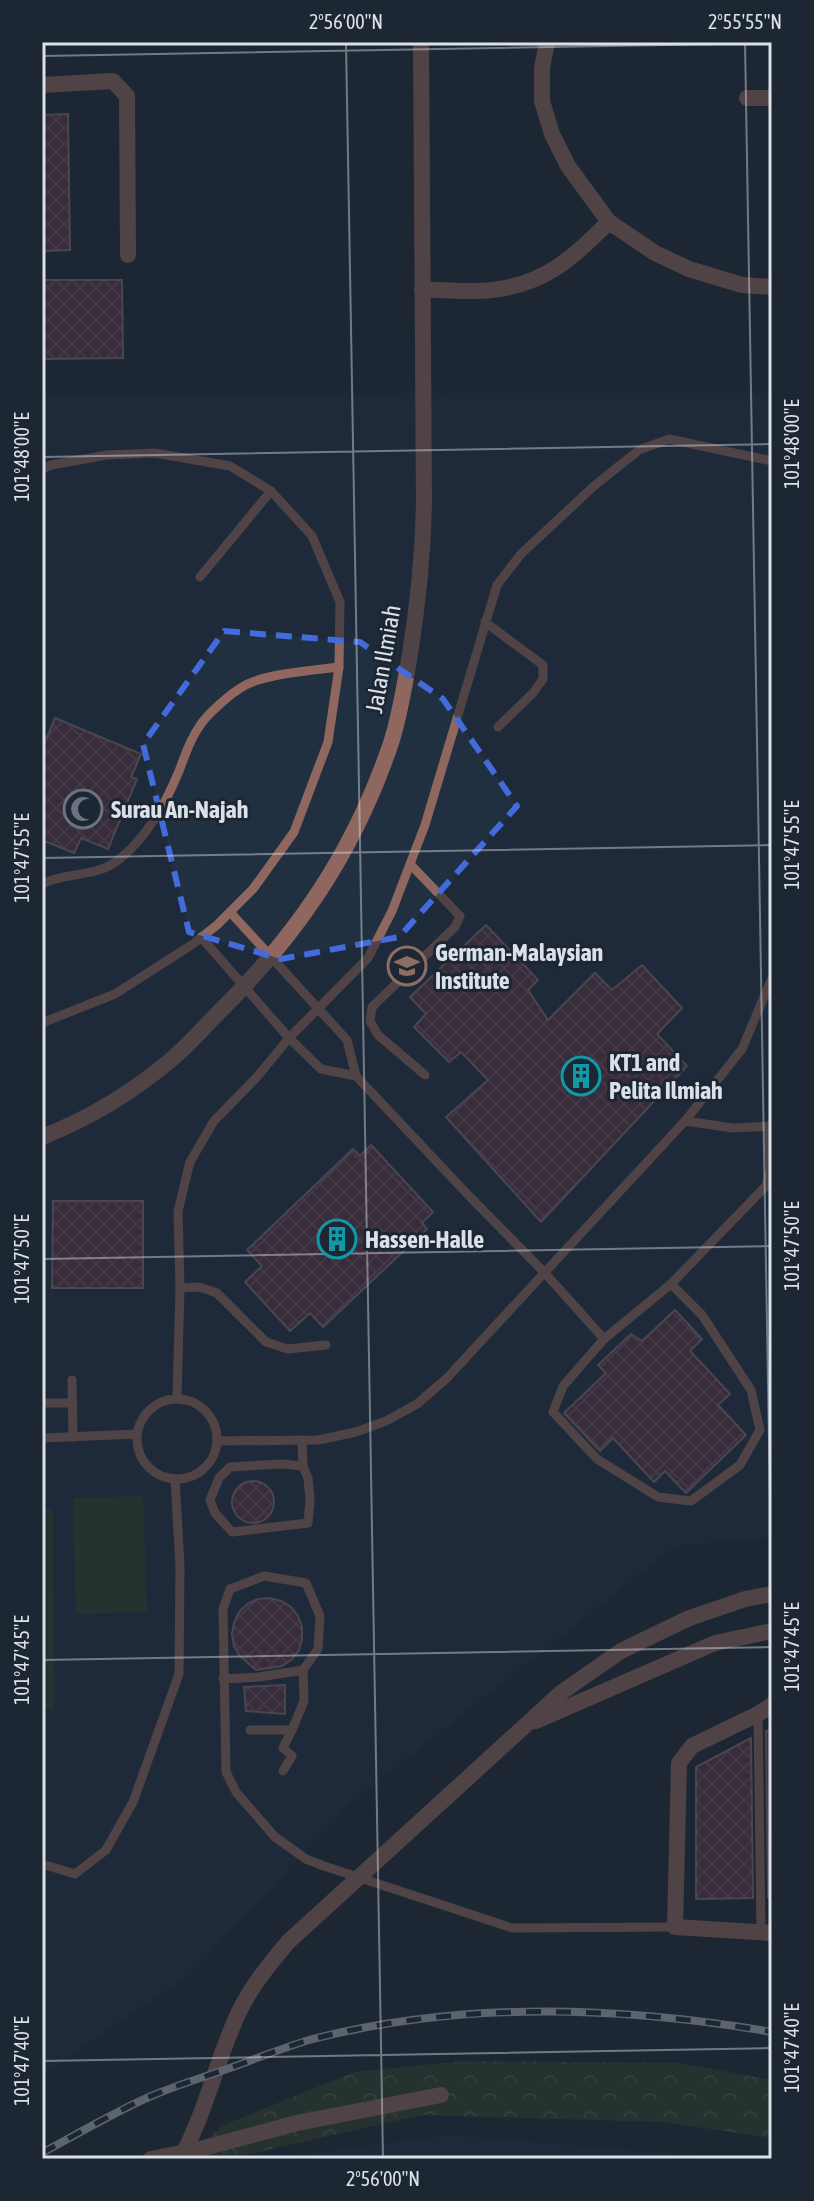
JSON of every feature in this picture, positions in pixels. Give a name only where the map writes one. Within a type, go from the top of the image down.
[{"type":"street","name":"Jalan Ilmiah","points":[[42,1137],[94,1111],[173,1058],[272,957],[337,864],[364,812],[392,741],[420,591],[423,547],[421,42]]},
{"type":"street","points":[[547,42],[542,68],[542,101],[552,134],[568,166],[609,222],[655,253],[689,269],[742,285],[772,287]]},
{"type":"street","points":[[42,85],[113,81],[127,96],[128,255]]},
{"type":"street","points":[[747,98],[772,98]]},
{"type":"street","points":[[422,290],[491,290],[541,278],[580,250],[609,222]]},
{"type":"street","points":[[180,2159],[200,2120],[237,2016],[261,1973],[288,1942],[562,1692],[621,1651],[687,1619],[745,1599],[772,1594]]},
{"type":"street","points":[[520,1728],[715,1643],[772,1631]]},
{"type":"street","points":[[765,1710],[692,1746],[679,1763],[675,1927],[766,1932]]},
{"type":"street","points":[[151,2159],[297,2123],[441,2095]]},
{"type":"lane","points":[[177,1398],[180,1288],[178,1211],[190,1162],[214,1121],[257,1077],[289,1038],[368,958],[392,911],[425,825],[497,585],[521,554],[594,486],[639,450],[669,439],[772,461]]},
{"type":"lane","points":[[42,469],[107,455],[155,453],[230,466],[271,491],[312,536],[340,602],[339,667],[328,742],[294,832],[253,889],[201,937],[115,994],[42,1023]]},
{"type":"lane","points":[[200,577],[271,491]]},
{"type":"lane","points":[[485,622],[543,665],[543,679],[533,693],[498,727]]},
{"type":"lane","points":[[42,884],[94,873],[109,867],[124,855],[164,804],[187,747],[200,724],[245,685],[286,674],[339,667]]},
{"type":"lane","points":[[411,865],[460,916],[455,927],[372,1007],[370,1021],[378,1035],[425,1075]]},
{"type":"lane","points":[[230,912],[347,1040],[356,1076],[604,1339]]},
{"type":"lane","points":[[201,937],[289,1038],[321,1069],[356,1076]]},
{"type":"lane","points":[[217,1441],[318,1440],[356,1432],[386,1421],[417,1404],[447,1378],[685,1121],[742,1049],[772,978]]},
{"type":"lane","points":[[671,1284],[702,1315],[751,1390],[760,1430],[740,1465],[691,1501],[658,1497],[597,1459],[553,1412],[563,1386],[604,1339],[671,1284],[766,1186],[770,1169],[771,1126],[733,1128],[685,1121]]},
{"type":"lane","points":[[180,1288],[199,1287],[217,1293],[266,1342],[288,1349],[326,1345]]},
{"type":"lane","points":[[72,1380],[73,1437]]},
{"type":"lane","points":[[177,1398],[190,1400],[211,1416],[217,1441],[214,1454],[199,1473],[175,1479],[162,1477],[142,1460],[137,1447],[137,1434],[141,1420],[150,1408],[163,1400],[177,1398]]},
{"type":"lane","points":[[42,1403],[72,1403]]},
{"type":"lane","points":[[42,1438],[137,1434]]},
{"type":"lane","points":[[302,1440],[303,1466],[308,1478],[310,1500],[308,1523],[232,1532],[215,1513],[210,1500],[219,1478],[230,1467],[303,1466]]},
{"type":"lane","points":[[42,1864],[75,1874],[106,1850],[133,1802],[179,1674],[180,1580],[175,1479]]},
{"type":"lane","points":[[283,1771],[292,1756],[283,1748],[304,1701],[303,1670],[318,1649],[320,1616],[306,1583],[264,1576],[230,1589],[223,1609],[226,1772],[236,1792],[275,1837],[306,1859],[512,1928],[675,1927]]},
{"type":"lane","points":[[223,1679],[303,1670]]},
{"type":"lane","points":[[765,1710],[766,1932]]},
{"type":"lane","points":[[250,1730],[292,1730]]},
{"type":"highlighted area","points":[[224,631],[360,642],[443,699],[517,806],[399,937],[281,959],[189,932],[143,744]]},
{"type":"shaded area","name":"German-Malaysian Institute","points":[[772,393],[772,1537],[675,1546],[351,1803],[189,1975],[42,2075],[42,394]]},
{"type":"shaded area","points":[[448,2135],[736,2159],[268,2159]]},
{"type":"green space","points":[[143,1496],[147,1612],[76,1614],[73,1498]]},
{"type":"green space","points":[[42,1509],[53,1509],[54,1709],[42,1709]]},
{"type":"green space","points":[[463,2061],[678,2063],[772,2080],[772,2138],[662,2122],[422,2115],[227,2159],[210,2156],[210,2136],[224,2125],[354,2072]]},
{"type":"building","points":[[68,114],[70,250],[42,251],[42,115]]},
{"type":"building","points":[[42,280],[122,280],[123,358],[42,359]]},
{"type":"building","name":"Surau An-Najah","points":[[55,718],[141,754],[131,777],[137,779],[108,849],[81,838],[74,853],[42,840],[42,749]]},
{"type":"building","name":"KT1 and Pelita Ilmiah","points":[[486,925],[538,980],[528,990],[548,1020],[595,973],[612,990],[642,965],[682,1008],[657,1034],[687,1066],[541,1222],[446,1117],[488,1080],[461,1052],[449,1062],[414,1027],[426,1014],[410,997]]},
{"type":"building","name":"Hassen-Halle","points":[[371,1145],[433,1212],[422,1223],[427,1229],[323,1327],[310,1313],[290,1331],[245,1282],[262,1266],[247,1250],[353,1149],[360,1156]]},
{"type":"building","points":[[53,1201],[143,1201],[143,1288],[52,1288]]},
{"type":"building","points":[[675,1310],[702,1339],[690,1351],[730,1394],[718,1405],[746,1435],[686,1493],[665,1471],[654,1482],[613,1438],[600,1451],[564,1413],[606,1373],[598,1365],[631,1334],[642,1341]]},
{"type":"building","points":[[253,1481],[268,1487],[274,1502],[268,1517],[253,1523],[238,1517],[232,1502],[238,1487]]},
{"type":"building","points":[[269,1598],[291,1607],[302,1627],[302,1639],[299,1650],[282,1666],[256,1670],[240,1656],[232,1634],[239,1612],[247,1604]]},
{"type":"building","points":[[285,1685],[285,1714],[246,1711],[244,1687]]},
{"type":"building","points":[[766,1731],[772,1731],[772,1897],[768,1897]]},
{"type":"building","points":[[751,1738],[753,1898],[696,1899],[696,1767]]},
{"type":"railway","points":[[42,2153],[160,2092],[309,2040],[366,2027],[481,2013],[540,2012],[657,2017],[772,2032]]},
{"type":"place","name":"Surau An-Najah","points":[[83,809]]},
{"type":"place","name":"German-Malaysian Institute","points":[[407,966]]},
{"type":"place","name":"KT1 and Pelita Ilmiah","points":[[581,1076]]},
{"type":"place","name":"Hassen-Halle","points":[[337,1239]]}]
